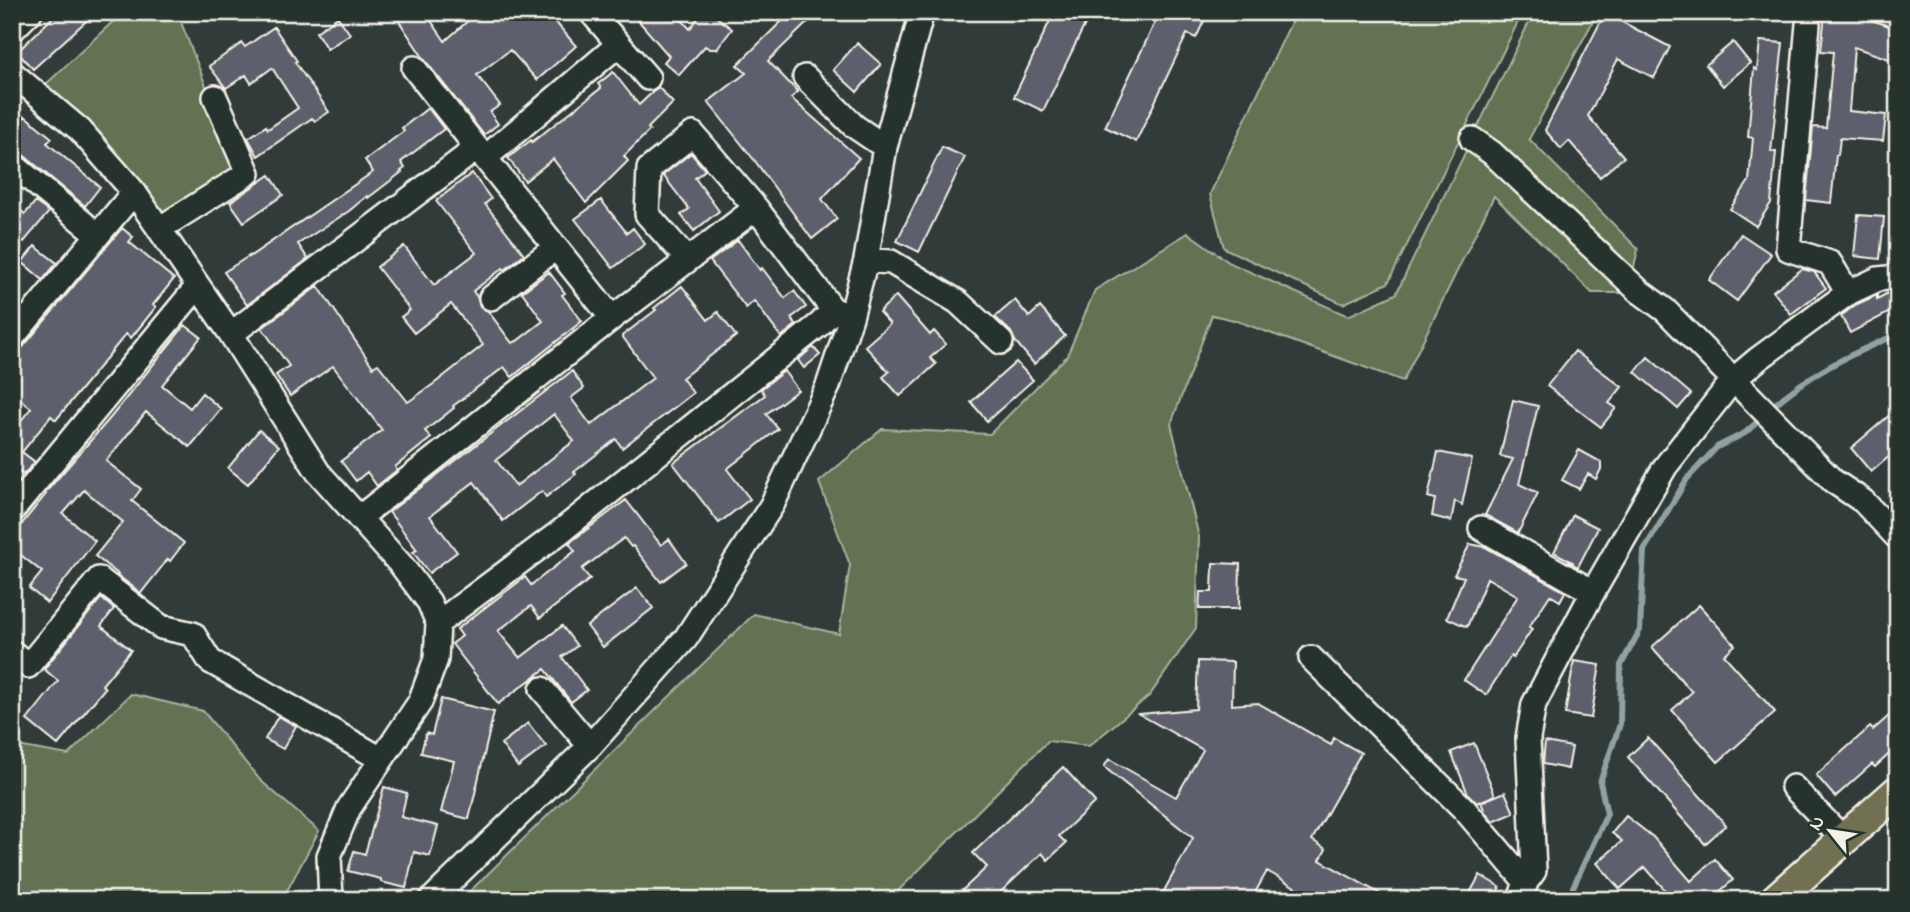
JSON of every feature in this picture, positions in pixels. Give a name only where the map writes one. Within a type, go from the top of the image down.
[{"type":"main road","points":[[1775,900],[1898,791]]},
{"type":"street","points":[[12,30],[30,12]]},
{"type":"street","points":[[591,12],[648,78]]},
{"type":"street","points":[[431,900],[590,746],[686,638],[772,505],[828,386],[842,313],[866,260],[885,148],[922,12]]},
{"type":"street","points":[[1808,24],[1788,249],[1830,263],[1848,293]]},
{"type":"street","points":[[231,334],[481,153],[618,44]]},
{"type":"street","points":[[414,68],[612,318]]},
{"type":"street","points":[[12,73],[79,130],[134,192],[231,334],[318,472],[402,566],[429,602],[438,623],[436,659],[420,702],[349,808],[329,856],[331,900]]},
{"type":"street","points":[[805,77],[854,125],[885,148]]},
{"type":"street","points":[[159,229],[248,173],[215,97]]},
{"type":"street","points":[[688,260],[647,214],[649,169],[694,134],[842,313]]},
{"type":"street","points":[[1472,139],[1492,153],[1639,291],[1665,310],[1833,481],[1863,501],[1898,538]]},
{"type":"street","points":[[15,173],[98,235]]},
{"type":"street","points":[[12,338],[134,192]]},
{"type":"street","points":[[359,518],[756,208]]},
{"type":"street","points":[[491,298],[555,247]]},
{"type":"street","points":[[866,260],[891,262],[947,296],[1001,342]]},
{"type":"street","points":[[1311,658],[1465,810],[1523,891],[1534,871],[1528,738],[1534,704],[1593,592],[1665,467],[1740,387],[1758,359],[1848,293],[1878,279],[1898,277]]},
{"type":"street","points":[[12,512],[197,287]]},
{"type":"street","points":[[438,623],[560,533],[820,324],[842,313]]},
{"type":"street","points":[[1481,528],[1593,592]]},
{"type":"street","points":[[12,652],[28,666],[99,579],[161,627],[193,634],[210,661],[382,759]]},
{"type":"street","points":[[542,689],[590,746]]},
{"type":"street","points":[[1793,787],[1843,839]]},
{"type":"green space","points":[[123,12],[177,12],[237,165],[161,215],[43,87]]},
{"type":"green space","points":[[1296,12],[1523,12],[1388,283],[1343,304],[1224,248],[1210,194]]},
{"type":"green space","points":[[1534,12],[1598,12],[1529,139],[1638,249],[1628,293],[1592,293],[1494,196],[1403,381],[1234,320],[1212,315],[1171,424],[1199,537],[1196,628],[1150,695],[1089,746],[1048,741],[889,900],[461,900],[754,614],[839,634],[850,565],[819,482],[882,429],[990,434],[1067,356],[1095,290],[1188,233],[1230,263],[1348,316],[1396,294]]},
{"type":"green space","points":[[131,694],[203,711],[260,780],[319,831],[282,900],[12,900],[12,745],[68,755]]},
{"type":"building","points":[[58,12],[96,12],[33,69],[17,52]]},
{"type":"building","points":[[393,12],[425,12],[445,41],[478,12],[547,12],[576,46],[537,80],[510,50],[477,75],[500,105],[490,112],[498,124],[484,135],[424,59]]},
{"type":"building","points":[[631,12],[675,12],[690,29],[702,12],[710,12],[732,29],[717,49],[705,46],[679,75],[664,62],[669,56]]},
{"type":"building","points":[[791,12],[800,12],[809,21],[768,61],[798,92],[791,98],[859,158],[822,199],[837,219],[812,239],[708,102],[746,73],[737,65]]},
{"type":"building","points":[[1054,12],[1091,12],[1043,111],[1014,97]]},
{"type":"building","points":[[1160,12],[1192,12],[1205,19],[1196,38],[1187,34],[1136,142],[1105,127]]},
{"type":"building","points":[[1605,13],[1670,47],[1654,78],[1618,59],[1588,116],[1624,157],[1600,177],[1569,141],[1561,149],[1545,130]]},
{"type":"building","points":[[1825,13],[1860,16],[1898,29],[1898,62],[1854,47],[1849,111],[1886,115],[1883,141],[1840,138],[1831,203],[1806,200],[1813,127],[1826,128],[1833,52],[1821,51]]},
{"type":"building","points":[[338,17],[350,34],[327,49],[316,32]]},
{"type":"building","points":[[274,27],[329,112],[315,121],[312,118],[258,156],[248,138],[266,126],[268,129],[298,108],[272,68],[251,83],[246,75],[226,88],[209,66],[242,43],[245,47]]},
{"type":"building","points":[[1760,41],[1783,43],[1771,152],[1776,152],[1771,203],[1756,226],[1730,209],[1749,181],[1753,138],[1748,137],[1754,68],[1757,70]]},
{"type":"building","points":[[1733,42],[1750,63],[1723,86],[1706,65]]},
{"type":"building","points":[[857,43],[881,64],[857,92],[833,70]]},
{"type":"building","points":[[613,72],[639,105],[658,87],[673,103],[624,156],[628,161],[586,203],[553,159],[525,181],[508,158],[601,88],[598,84]]},
{"type":"building","points":[[428,108],[444,129],[401,162],[405,168],[402,172],[298,244],[308,259],[247,305],[224,272],[373,172],[365,160],[404,131],[402,128]]},
{"type":"building","points":[[25,116],[52,138],[47,143],[100,187],[85,206],[12,148],[12,132]]},
{"type":"building","points":[[942,147],[965,157],[919,252],[897,241]]},
{"type":"building","points":[[691,153],[705,170],[695,178],[719,211],[694,231],[681,215],[689,209],[663,175]]},
{"type":"building","points":[[472,173],[491,199],[485,204],[524,254],[473,291],[480,306],[488,311],[512,343],[517,341],[543,321],[522,292],[549,272],[582,321],[512,377],[504,367],[453,406],[454,408],[425,431],[431,438],[395,467],[397,470],[377,486],[367,472],[356,481],[341,461],[382,430],[333,366],[290,396],[276,375],[289,366],[262,328],[318,286],[373,367],[378,364],[408,402],[435,383],[483,345],[451,304],[414,333],[401,317],[410,310],[377,267],[404,246],[434,285],[476,253],[436,201]]},
{"type":"building","points":[[270,175],[283,195],[244,222],[230,202]]},
{"type":"building","points":[[601,200],[627,233],[633,228],[645,244],[613,268],[575,219]]},
{"type":"building","points":[[35,202],[49,212],[24,242],[12,233],[12,204],[25,214]]},
{"type":"building","points":[[1858,215],[1884,217],[1880,259],[1854,256]]},
{"type":"building","points":[[122,228],[133,237],[129,242],[174,279],[131,338],[126,334],[56,420],[51,416],[22,452],[35,462],[23,475],[12,466],[12,432],[31,408],[12,393],[12,356],[23,347]]},
{"type":"building","points":[[1741,234],[1771,254],[1737,301],[1709,280]]},
{"type":"building","points":[[738,240],[785,298],[794,291],[806,307],[791,318],[796,325],[781,337],[754,301],[746,308],[710,261]]},
{"type":"building","points":[[35,246],[57,263],[43,280],[22,262]]},
{"type":"building","points":[[1802,269],[1814,272],[1826,288],[1791,314],[1773,291]]},
{"type":"building","points":[[682,286],[708,320],[718,312],[736,336],[682,378],[693,393],[622,448],[616,439],[546,497],[542,491],[503,521],[474,482],[430,516],[457,552],[429,573],[413,552],[417,550],[389,512],[572,371],[584,388],[571,398],[591,425],[653,378],[622,336],[656,310],[654,308]],"holes":[[[554,414],[574,441],[516,486],[496,460]]]},
{"type":"building","points":[[1898,291],[1898,308],[1850,333],[1841,316],[1855,305],[1877,295],[1877,299]]},
{"type":"building","points":[[896,296],[930,335],[934,331],[946,344],[930,358],[936,364],[900,396],[883,377],[889,372],[865,346],[890,324],[879,312]]},
{"type":"building","points":[[1015,300],[1029,317],[1040,307],[1065,336],[1034,364],[1011,332],[995,317]]},
{"type":"building","points":[[185,325],[201,337],[162,385],[190,408],[202,393],[221,409],[190,447],[146,412],[106,461],[141,489],[132,501],[184,543],[141,593],[95,556],[123,522],[84,490],[63,514],[95,541],[47,603],[29,588],[42,572],[12,548],[12,536]]},
{"type":"building","points":[[813,347],[820,355],[804,368],[798,360]]},
{"type":"building","points":[[1575,351],[1622,387],[1609,403],[1616,408],[1601,427],[1547,386]]},
{"type":"building","points":[[1648,357],[1691,394],[1678,409],[1635,372]]},
{"type":"building","points":[[1016,362],[1033,380],[987,421],[971,402]]},
{"type":"building","points":[[784,371],[798,390],[766,414],[778,429],[727,469],[750,499],[719,523],[673,463],[765,395],[761,389]]},
{"type":"building","points":[[1513,400],[1538,406],[1519,484],[1538,493],[1518,533],[1485,515],[1513,459],[1500,456]]},
{"type":"building","points":[[1898,408],[1898,449],[1871,472],[1851,448]]},
{"type":"building","points":[[259,430],[279,446],[248,484],[228,468]]},
{"type":"building","points":[[1579,450],[1601,462],[1601,469],[1596,479],[1588,474],[1579,489],[1562,480]]},
{"type":"building","points":[[1438,452],[1472,459],[1462,505],[1455,501],[1451,521],[1432,516],[1435,499],[1428,497]]},
{"type":"building","points":[[626,500],[661,545],[669,539],[686,563],[661,582],[624,538],[582,569],[590,579],[540,618],[531,606],[498,631],[520,658],[562,626],[577,646],[562,657],[587,690],[571,702],[545,669],[498,704],[452,644],[462,636],[457,629],[525,577],[531,585],[575,551],[569,543]]},
{"type":"building","points":[[1573,515],[1598,528],[1578,567],[1554,552]]},
{"type":"building","points":[[1470,544],[1485,547],[1565,592],[1560,601],[1550,595],[1529,627],[1532,629],[1486,695],[1464,680],[1518,596],[1487,578],[1467,627],[1447,618],[1464,577],[1454,575]]},
{"type":"building","points":[[1213,563],[1240,564],[1239,609],[1199,609],[1200,592],[1212,592]]},
{"type":"building","points":[[637,588],[653,608],[603,647],[587,626]]},
{"type":"building","points":[[101,598],[114,609],[101,626],[131,650],[102,685],[105,688],[58,745],[27,720],[58,681],[44,669]]},
{"type":"building","points":[[1699,605],[1735,645],[1724,655],[1775,712],[1718,762],[1672,710],[1692,692],[1652,647]]},
{"type":"building","points":[[1198,661],[1233,662],[1232,705],[1258,703],[1331,745],[1334,738],[1361,753],[1312,840],[1326,849],[1320,860],[1391,900],[1318,900],[1267,871],[1251,900],[1159,900],[1193,838],[1104,767],[1109,759],[1176,797],[1203,750],[1139,714],[1196,709]]},
{"type":"building","points":[[1574,661],[1600,665],[1591,718],[1565,714]]},
{"type":"building","points":[[441,699],[494,712],[469,819],[441,812],[454,761],[421,753],[426,733],[432,735]]},
{"type":"building","points":[[1898,708],[1898,746],[1875,767],[1872,764],[1835,797],[1816,775],[1870,727],[1873,730]]},
{"type":"building","points":[[278,716],[296,726],[283,749],[265,739]]},
{"type":"building","points":[[528,723],[546,746],[518,767],[501,744]]},
{"type":"building","points":[[1648,738],[1726,825],[1705,844],[1628,757]]},
{"type":"building","points":[[1545,742],[1572,747],[1568,769],[1543,764]]},
{"type":"building","points":[[1474,743],[1495,795],[1477,803],[1468,794],[1451,752]]},
{"type":"building","points":[[1063,767],[1095,802],[1059,836],[1066,843],[1048,860],[1042,853],[992,900],[952,900],[987,867],[973,853]]},
{"type":"building","points":[[384,787],[407,793],[401,817],[438,826],[430,856],[414,852],[406,888],[348,871],[354,851],[365,854]]},
{"type":"building","points":[[1505,792],[1514,813],[1493,822],[1481,802]]},
{"type":"building","points":[[1626,816],[1653,837],[1691,881],[1715,859],[1733,880],[1710,900],[1669,900],[1672,898],[1645,867],[1620,889],[1597,863],[1622,841],[1612,833]]},
{"type":"building","points":[[1480,875],[1500,887],[1493,900],[1466,900]]},
{"type":"waterway","points":[[1770,409],[1814,375],[1898,334]]},
{"type":"waterway","points":[[1576,900],[1573,887],[1607,814],[1600,782],[1620,724],[1621,665],[1640,630],[1644,550],[1687,479],[1717,447],[1745,433],[1763,417]]}]
